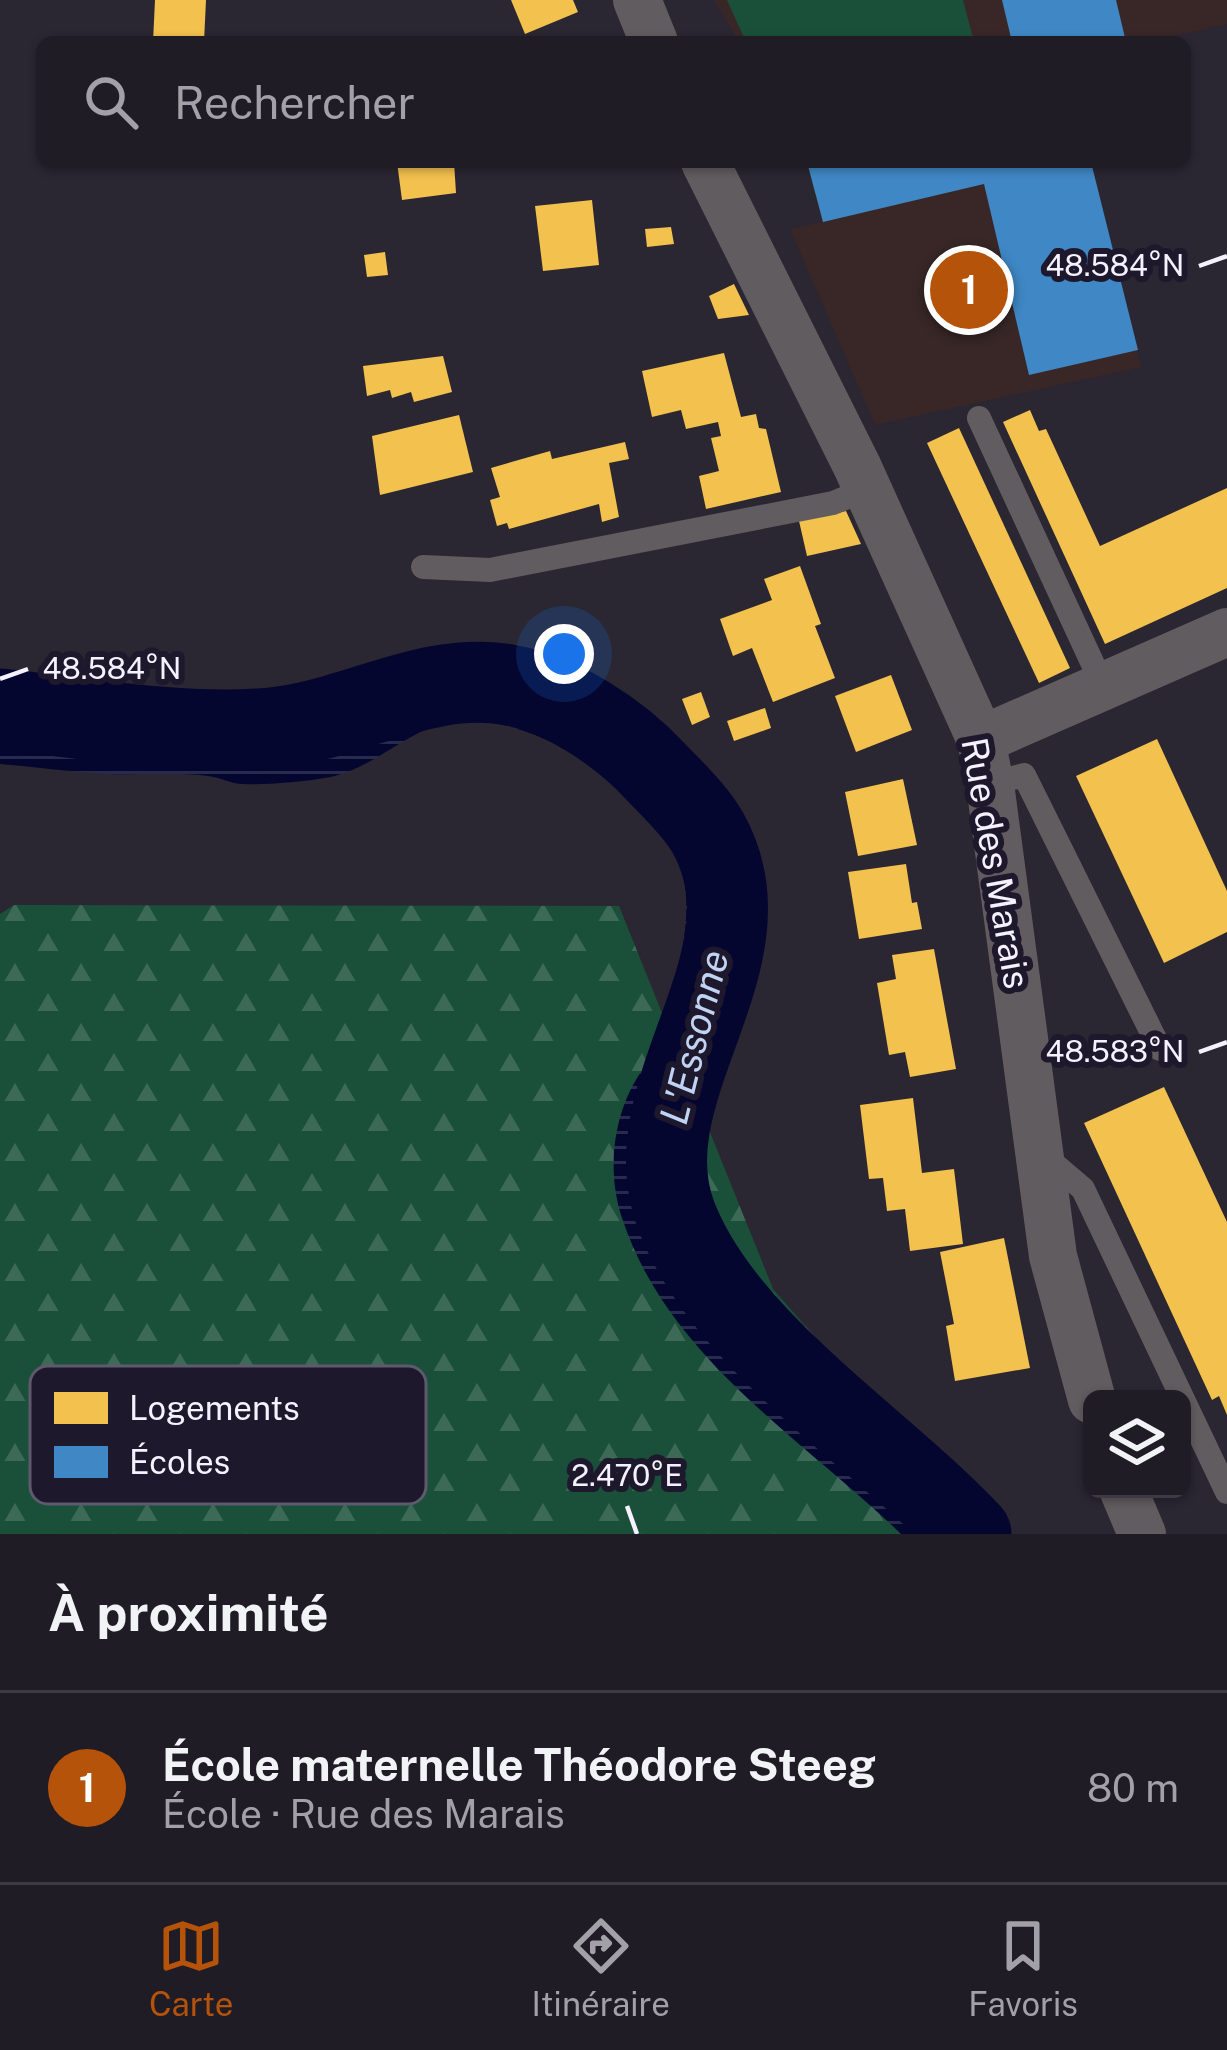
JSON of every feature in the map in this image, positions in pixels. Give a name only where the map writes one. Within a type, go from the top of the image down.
[{"type":"street","points":[[637,0],[652,36]]},
{"type":"street","name":"Rue des Marais","points":[[708,168],[862,477],[985,762],[1053,1256],[1089,1390]]},
{"type":"street","points":[[985,762],[1104,688],[1227,632]]},
{"type":"street","points":[[1128,1498],[1142,1534]]},
{"type":"lane","points":[[980,418],[1104,688]]},
{"type":"lane","points":[[423,568],[490,570],[832,503],[862,477]]},
{"type":"lane","points":[[985,762],[1024,775],[1160,1048]]},
{"type":"lane","points":[[1041,1153],[1083,1189],[1227,1492]]},
{"type":"shaded area","points":[[714,0],[1227,0],[1227,24],[1174,36],[735,36]]},
{"type":"shaded area","points":[[808,168],[1092,168],[1141,367],[875,425],[790,229],[822,222]]},
{"type":"green space","points":[[727,0],[963,0],[972,36],[743,36]]},
{"type":"green space","points":[[14,905],[619,906],[773,1289],[986,1534],[0,1534],[0,914]]},
{"type":"water","points":[[465,681],[532,692],[593,722],[667,782],[694,815],[712,849],[722,884],[725,921],[711,1003],[670,1131],[667,1173],[676,1216],[698,1261],[766,1346],[971,1534],[901,1534],[704,1354],[643,1268],[617,1201],[614,1146],[629,1094],[662,1039],[683,942],[685,885],[667,832],[623,784],[539,736],[484,721],[461,720],[421,732],[346,773],[295,782],[243,784],[196,775],[108,774],[0,764],[0,709],[148,726],[261,729],[317,720]]},
{"type":"building: Logements","points":[[155,0],[206,0],[204,36],[153,36]]},
{"type":"building: Logements","points":[[511,0],[573,0],[578,12],[525,34]]},
{"type":"building: Logements","points":[[398,168],[454,168],[456,193],[402,200]]},
{"type":"building: Logements","points":[[592,200],[599,265],[543,271],[535,206]]},
{"type":"building: Logements","points":[[671,227],[674,244],[647,247],[645,229]]},
{"type":"building: Logements","points":[[385,252],[388,275],[367,277],[364,255]]},
{"type":"building: Logements","points":[[734,284],[749,315],[718,319],[709,296]]},
{"type":"building: Logements","points":[[724,353],[741,417],[756,414],[759,428],[766,429],[781,492],[706,509],[699,476],[719,471],[711,438],[721,436],[718,422],[686,429],[681,410],[652,417],[642,371]]},
{"type":"building: Logements","points":[[443,356],[452,392],[414,402],[411,392],[392,398],[390,390],[367,396],[363,366]]},
{"type":"building: Logements","points":[[1030,410],[1039,431],[1046,429],[1100,546],[1227,488],[1227,588],[1105,644],[1003,422]]},
{"type":"building: Logements","points":[[459,415],[473,472],[380,495],[372,436]]},
{"type":"building: Logements","points":[[959,428],[1070,668],[1039,683],[927,443]]},
{"type":"building: Logements","points":[[625,442],[629,459],[609,463],[619,517],[602,522],[599,504],[509,529],[507,523],[497,526],[490,500],[500,497],[491,468],[550,451],[552,459]]},
{"type":"building: Logements","points":[[846,511],[861,544],[807,556],[799,521]]},
{"type":"building: Logements","points":[[800,566],[835,678],[773,702],[752,648],[733,656],[720,619],[772,600],[764,579]]},
{"type":"building: Logements","points":[[891,675],[912,730],[856,752],[835,696]]},
{"type":"building: Logements","points":[[701,692],[710,717],[692,725],[682,699]]},
{"type":"building: Logements","points":[[765,708],[771,728],[734,741],[727,721]]},
{"type":"building: Logements","points":[[1157,739],[1227,891],[1227,932],[1164,963],[1076,776]]},
{"type":"building: Logements","points":[[903,779],[917,845],[858,856],[845,792]]},
{"type":"building: Logements","points":[[906,864],[922,929],[859,939],[848,872]]},
{"type":"building: Logements","points":[[934,949],[956,1069],[910,1077],[905,1052],[889,1055],[877,983],[896,979],[892,955]]},
{"type":"building: Logements","points":[[1164,1087],[1227,1222],[1227,1415],[1219,1396],[1212,1400],[1084,1123]]},
{"type":"building: Logements","points":[[913,1098],[922,1173],[954,1169],[963,1244],[910,1251],[905,1209],[887,1211],[883,1178],[869,1179],[860,1105]]},
{"type":"building: Logements","points":[[1004,1238],[1030,1368],[955,1381],[946,1326],[954,1324],[940,1252]]},
{"type":"building: Écoles","points":[[1002,0],[1116,0],[1125,36],[1011,36]]},
{"type":"building: Écoles","points":[[809,168],[1092,168],[1138,350],[1029,375],[984,184],[823,222]]},
{"type":"waterway","name":"L'Essonne","points":[[0,709],[136,725],[238,730],[301,724],[419,690],[478,682],[549,697],[624,742],[697,816],[725,881],[726,929],[716,977],[670,1122],[667,1170],[677,1218],[700,1263],[768,1347],[971,1534]]},
{"type":"place","name":"École maternelle Théodore Steeg","points":[[969,290]]}]
